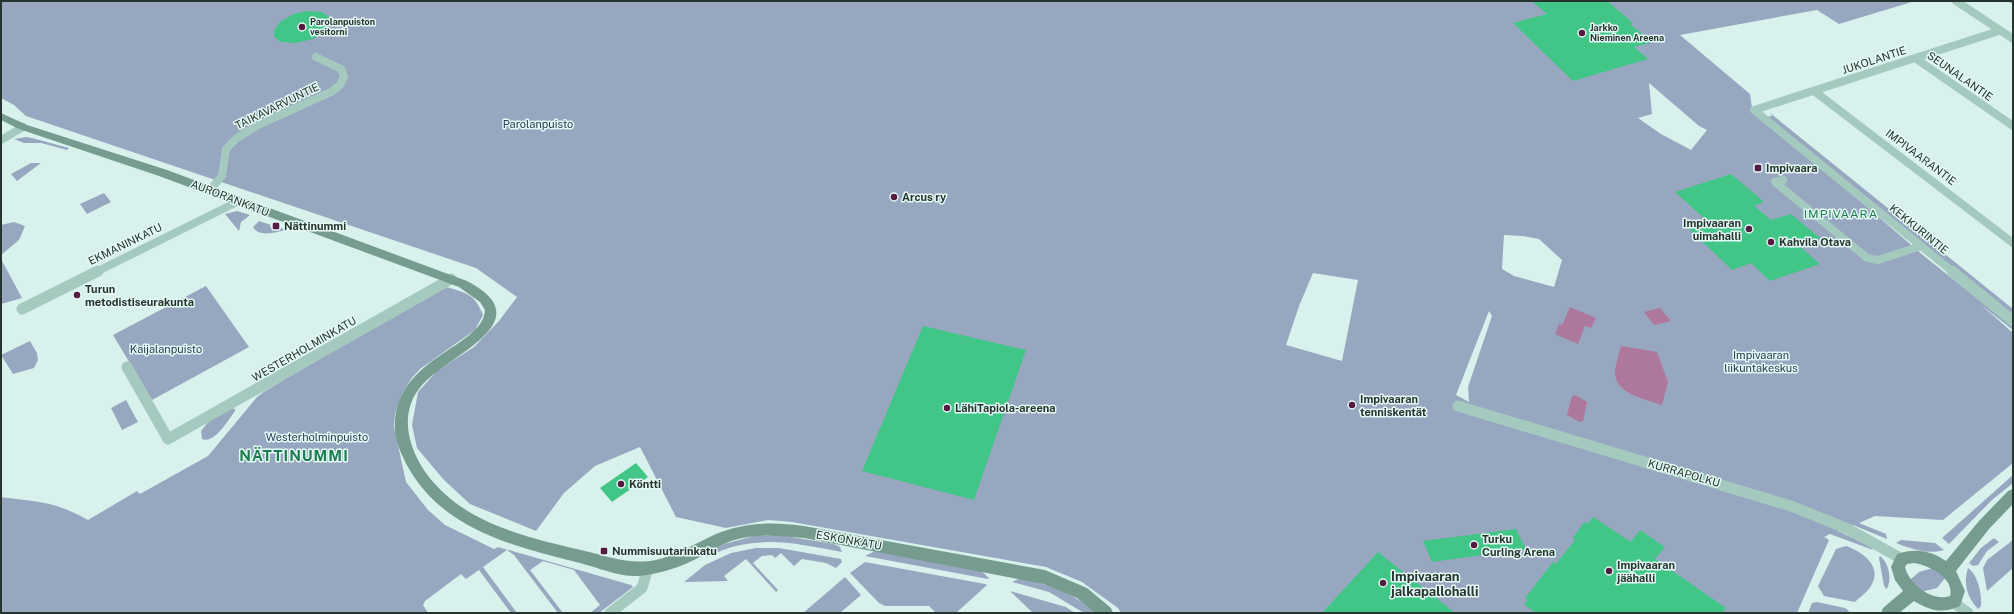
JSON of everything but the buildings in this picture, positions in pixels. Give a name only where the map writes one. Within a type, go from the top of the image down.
[{"type":"street","points":[[1956,1],[2013,39]]},
{"type":"street","name":"JUKOLANTIE","points":[[1754,110],[1999,30]]},
{"type":"street","name":"TAIKAVARVUNTIE","points":[[210,190],[222,176],[226,149],[237,138],[258,125],[325,96],[340,85],[344,77],[341,69],[316,57]]},
{"type":"street","name":"SEUNALANTIE","points":[[1915,58],[2013,126]]},
{"type":"street","name":"IMPIVAARANTIE","points":[[1814,90],[2013,243]]},
{"type":"street","name":"KEKKURINTIE","points":[[1754,110],[2013,321]]},
{"type":"street","name":"AURORANKATU","points":[[1,116],[23,127],[99,151],[210,190],[451,279],[480,292],[491,306],[491,313],[488,323],[474,338],[424,373],[410,390],[402,408],[400,431],[407,452],[421,478],[438,498],[452,509],[490,530],[535,545],[617,565],[638,569],[648,568]]},
{"type":"street","points":[[1,140],[23,127]]},
{"type":"street","points":[[1783,180],[1776,182],[1862,255],[1873,260],[1878,260],[1921,246]]},
{"type":"street","name":"EKMANINKATU","points":[[22,309],[239,201]]},
{"type":"street","name":"WESTERHOLMINKATU","points":[[127,367],[168,439],[451,279]]},
{"type":"street","name":"KURRAPOLKU","points":[[1458,406],[1766,497],[1849,529],[1874,541],[1902,559]]},
{"type":"street","points":[[1947,571],[1984,525],[2013,495]]},
{"type":"street","name":"ESKONKATU","points":[[648,568],[682,559],[728,536],[749,530],[770,528],[804,532],[1045,577],[1082,593],[1106,613]]},
{"type":"street","points":[[1907,557],[1922,557],[1938,563],[1947,571],[1956,584],[1958,597],[1953,602],[1941,606],[1933,604],[1912,593],[1901,580],[1898,573],[1898,567],[1902,559],[1907,557]]},
{"type":"street","points":[[610,613],[642,588],[648,568]]},
{"type":"street","points":[[1888,613],[1912,593]]},
{"type":"street","points":[[1953,602],[1968,613]]},
{"type":"green space","points":[[1,1],[1915,1],[1839,24],[1817,10],[1680,35],[1750,94],[1752,108],[1924,256],[2013,327],[2013,330],[1980,304],[2013,333],[2013,463],[1943,520],[1875,516],[1859,523],[1886,534],[1887,539],[1853,525],[1838,531],[1870,546],[1873,550],[1830,534],[1824,537],[1829,540],[1797,613],[1121,613],[1118,608],[1082,582],[1046,567],[792,522],[768,520],[726,528],[676,517],[640,447],[595,466],[564,493],[536,531],[470,504],[444,480],[417,448],[412,425],[418,392],[437,371],[474,347],[499,321],[517,297],[476,268],[26,116],[14,105],[1,98]],"holes":[[[1649,83],[1699,126],[1707,130],[1691,150],[1661,134],[1638,118],[1652,114]],[[1504,235],[1539,239],[1562,260],[1554,287],[1514,276],[1502,269]],[[1313,273],[1358,280],[1342,361],[1286,345],[1299,306]],[[1489,311],[1492,316],[1468,387],[1469,402],[1456,395]]]},
{"type":"green space","points":[[1770,113],[2013,309],[2013,316],[1767,117],[1772,116]]},
{"type":"green space","points":[[26,137],[69,148],[67,150],[41,143],[24,143],[14,139]]},
{"type":"green space","points":[[31,163],[41,163],[17,181],[11,174]]},
{"type":"green space","points":[[104,193],[111,202],[87,214],[80,204]]},
{"type":"green space","points":[[237,211],[250,215],[241,222],[239,231],[225,214]]},
{"type":"green space","points":[[259,221],[271,225],[270,227],[275,229],[278,227],[286,230],[273,233],[259,232],[253,227]]},
{"type":"green space","points":[[14,222],[25,226],[19,240],[1,255],[1,225]]},
{"type":"green space","points":[[1,259],[22,298],[1,304]]},
{"type":"green space","name":"Kaijalanpuisto","points":[[206,286],[249,347],[152,400],[113,335]]},
{"type":"green space","name":"Westerholminpuisto","points":[[443,286],[468,294],[480,307],[483,315],[475,330],[420,369],[411,379],[402,394],[395,414],[394,427],[406,482],[428,510],[445,525],[494,549],[498,547],[631,585],[633,587],[599,613],[590,613],[600,605],[574,570],[543,561],[530,570],[563,613],[558,613],[514,555],[507,550],[483,567],[517,613],[511,613],[479,570],[466,579],[461,574],[425,601],[423,605],[428,613],[1,613],[1,497],[46,503],[65,509],[88,520],[137,491],[140,494],[208,456],[257,397],[265,391]]},
{"type":"green space","points":[[30,341],[37,353],[38,360],[34,368],[13,374],[1,355]]},
{"type":"green space","points":[[126,400],[138,422],[122,430],[111,408]]},
{"type":"green space","points":[[232,408],[235,409],[235,411],[221,430],[212,438],[207,440],[202,439],[201,431],[209,421]]},
{"type":"green space","points":[[2013,475],[2013,483],[1992,500],[1949,544],[1942,538]]},
{"type":"green space","points":[[754,536],[785,536],[834,544],[840,547],[842,552],[790,543],[757,542],[724,550],[707,557],[706,553],[724,544]]},
{"type":"green space","points":[[1994,538],[1999,542],[1987,551],[1978,565],[1973,566],[1969,563],[1981,548]]},
{"type":"green space","points":[[1901,540],[1935,543],[1944,550],[1932,552],[1920,551],[1896,543]]},
{"type":"green space","points":[[2013,540],[2013,568],[1987,591],[1983,568],[1987,560]]},
{"type":"green space","points":[[1846,546],[1863,555],[1872,565],[1874,571],[1871,587],[1855,602],[1824,596],[1818,586],[1836,549]]},
{"type":"green space","points":[[756,548],[779,548],[841,559],[842,562],[836,568],[826,563],[802,559],[794,566],[781,553],[775,558],[772,555],[762,556],[753,563],[778,590],[776,592],[746,559],[724,576],[728,581],[684,582],[705,565],[731,553]]},
{"type":"green space","points":[[875,551],[980,570],[989,578],[865,556]]},
{"type":"green space","points":[[1880,556],[1886,563],[1889,571],[1889,585],[1887,589],[1884,586],[1879,558]]},
{"type":"green space","points":[[865,562],[987,585],[956,613],[936,613],[929,606],[885,606],[879,603],[850,573]]},
{"type":"green space","points":[[1933,568],[1945,578],[1937,588],[1921,592],[1910,580],[1919,572]]},
{"type":"green space","points":[[1968,568],[1977,580],[1980,591],[1981,606],[1978,609],[1971,600],[1967,590],[1966,579]]},
{"type":"green space","points":[[845,577],[861,595],[840,613],[803,613]]},
{"type":"green space","points":[[1021,578],[1042,583],[1061,590],[1096,613],[1084,613],[1049,592],[1012,582]]},
{"type":"green space","points":[[1010,591],[1066,607],[1075,613],[1033,613]]},
{"type":"green space","points":[[1817,602],[1845,608],[1849,611],[1847,613],[1808,613],[1812,603]]},
{"type":"shaded area","points":[[1570,307],[1596,318],[1591,328],[1585,326],[1578,344],[1555,334],[1559,324],[1562,325]]},
{"type":"shaded area","points":[[1660,308],[1671,321],[1654,325],[1644,312]]},
{"type":"shaded area","points":[[1621,346],[1657,352],[1668,382],[1662,405],[1639,398],[1625,390],[1620,385],[1616,379],[1615,371]]},
{"type":"shaded area","points":[[1575,395],[1587,402],[1583,421],[1580,422],[1567,415],[1572,396]]},
{"type":"place","name":"Parolanpuiston vesitorni","points":[[302,27]]},
{"type":"place","name":"Jarkko Nieminen Areena","points":[[1582,33]]},
{"type":"place","name":"Impivaara","points":[[1758,168]]},
{"type":"place","name":"Arcus ry","points":[[894,197]]},
{"type":"place","name":"Nättinummi","points":[[276,226]]},
{"type":"place","name":"Impivaaran uimahalli","points":[[1749,229]]},
{"type":"place","name":"Kahvila Otava","points":[[1771,242]]},
{"type":"place","name":"Turun metodistiseurakunta","points":[[77,295]]},
{"type":"place","name":"Impivaaran tenniskentät","points":[[1352,405]]},
{"type":"place","name":"LähiTapiola-areena","points":[[947,408]]},
{"type":"place","name":"Köntti","points":[[621,484]]},
{"type":"place","name":"Turku Curling Arena","points":[[1474,545]]},
{"type":"place","name":"Nummisuutarinkatu","points":[[604,551]]},
{"type":"place","name":"Impivaaran jäähalli","points":[[1609,571]]},
{"type":"place","name":"Impivaaran jalkapallohalli","points":[[1383,583]]},
{"type":"district","name":"IMPIVAARA","points":[[1841,214]]},
{"type":"district","name":"NÄTTINUMMI","points":[[294,456]]},
{"type":"park label","name":"Parolanpuisto","points":[[538,124]]},
{"type":"park label","name":"Impivaaran liikuntakeskus","points":[[1761,361]]}]
